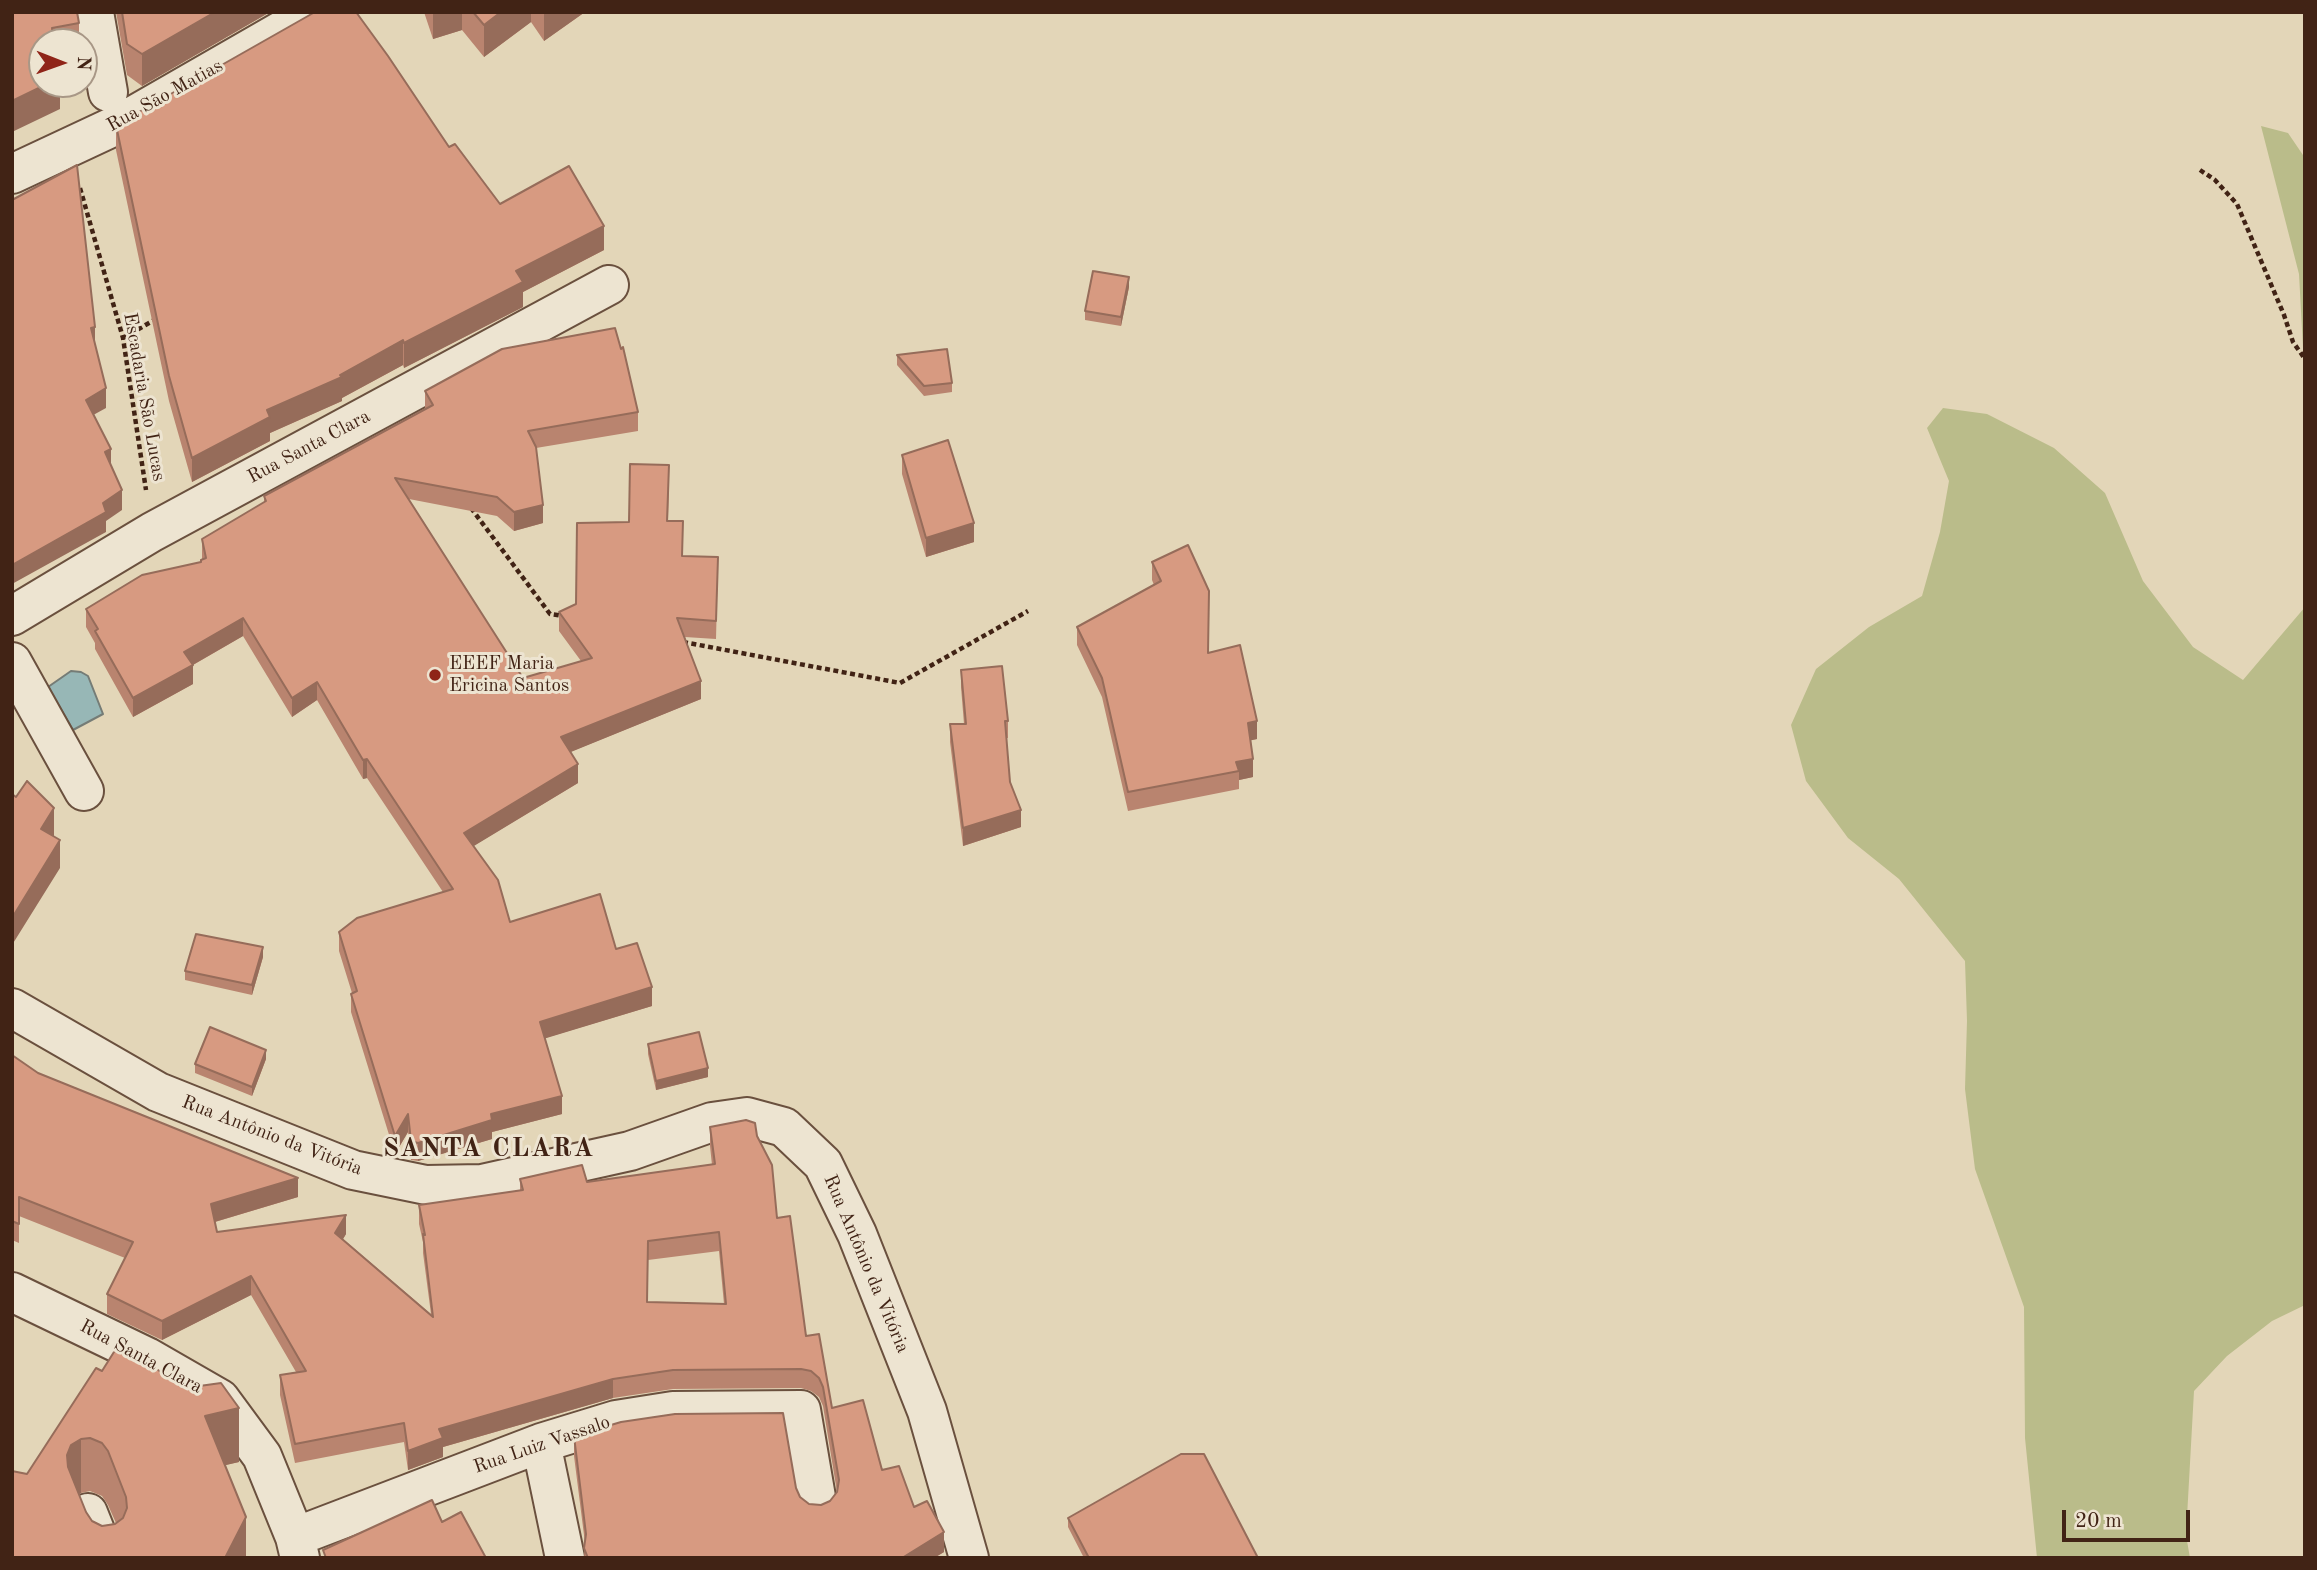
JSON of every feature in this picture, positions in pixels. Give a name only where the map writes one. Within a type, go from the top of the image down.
[{"type":"street","points":[[94,12],[108,92]]},
{"type":"street","name":"Rua São Matias","points":[[12,174],[121,122],[314,12]]},
{"type":"street","name":"Rua Santa Clara","points":[[12,615],[152,532],[608,285]]},
{"type":"street","points":[[12,662],[84,791]]},
{"type":"street","name":"Rua Antônio da Vitória","points":[[12,1008],[158,1093],[353,1170],[426,1185],[482,1184],[616,1154],[712,1122],[747,1117],[784,1128],[823,1164],[857,1234],[927,1411],[969,1558]]},
{"type":"street","name":"Rua Santa Clara","points":[[12,1292],[146,1357],[220,1399],[262,1456],[298,1547]]},
{"type":"street","name":"Rua Luiz Vassalo","points":[[298,1547],[541,1443],[616,1420],[673,1411],[801,1410],[817,1503]]},
{"type":"street","points":[[541,1443],[565,1558]]},
{"type":"street","points":[[88,1513],[106,1558]]},
{"type":"path","name":"Escadaria São Lucas","points":[[69,146],[122,338],[152,532]]},
{"type":"path","points":[[2200,170],[2215,180],[2236,204],[2293,341],[2305,359]]},
{"type":"path","points":[[122,338],[159,317]]},
{"type":"path","points":[[466,499],[550,614],[574,617]]},
{"type":"path","points":[[676,641],[900,683],[1028,611]]},
{"type":"green space","points":[[2261,126],[2288,133],[2305,158],[2305,385],[2299,274]]},
{"type":"green space","points":[[1943,408],[1987,414],[2054,448],[2105,493],[2143,581],[2193,647],[2243,680],[2305,607],[2305,1305],[2272,1321],[2227,1356],[2194,1391],[2186,1535],[2190,1558],[2037,1558],[2025,1438],[2024,1307],[1975,1169],[1965,1089],[1965,961],[1899,879],[1848,838],[1806,781],[1791,725],[1816,669],[1869,627],[1922,596],[1940,532],[1949,481],[1927,428]]},
{"type":"water","points":[[71,671],[88,676],[103,714],[73,730],[48,687]]},
{"type":"building","points":[[12,12],[77,12],[79,23],[52,28],[28,28],[28,93],[12,101]]},
{"type":"building","points":[[122,12],[215,12],[142,54],[127,44]]},
{"type":"building","points":[[315,12],[356,12],[449,147],[455,144],[500,204],[569,166],[604,226],[516,271],[523,282],[404,343],[403,340],[340,375],[342,377],[267,410],[270,417],[192,458],[169,376],[116,125]]},
{"type":"building","points":[[473,12],[501,12],[484,25]]},
{"type":"building","points":[[77,165],[95,327],[91,328],[106,388],[86,400],[111,449],[105,452],[122,490],[103,503],[106,512],[12,565],[12,200]]},
{"type":"building","points":[[1093,271],[1129,277],[1121,317],[1085,311]]},
{"type":"building","points":[[615,328],[621,349],[623,347],[638,412],[528,431],[536,447],[543,505],[514,512],[497,497],[395,478],[523,678],[592,658],[559,612],[576,604],[577,523],[629,522],[630,464],[669,465],[667,521],[683,521],[682,556],[718,557],[716,621],[677,618],[701,681],[561,737],[578,764],[464,833],[498,880],[510,922],[600,894],[616,949],[637,943],[652,987],[540,1022],[562,1096],[491,1114],[492,1120],[418,1143],[411,1141],[408,1114],[395,1136],[351,994],[357,991],[339,932],[357,918],[453,889],[367,759],[363,760],[317,682],[292,698],[243,618],[184,652],[193,665],[133,698],[95,631],[98,629],[86,609],[142,575],[201,562],[206,558],[202,539],[266,501],[264,496],[433,405],[425,391],[502,349]]},
{"type":"building","points":[[947,349],[952,383],[924,386],[897,355]]},
{"type":"building","points":[[948,440],[974,523],[926,538],[902,455]]},
{"type":"building","points":[[1188,545],[1209,591],[1208,653],[1240,645],[1257,721],[1248,723],[1253,759],[1236,762],[1239,771],[1128,792],[1102,678],[1077,627],[1161,581],[1152,562]]},
{"type":"building","points":[[1002,666],[1008,721],[1005,721],[1010,782],[1021,810],[963,828],[950,724],[966,724],[961,670]]},
{"type":"building","points":[[27,781],[54,808],[41,829],[60,840],[12,918],[12,794],[16,797]]},
{"type":"building","points":[[196,934],[263,947],[252,985],[185,971]]},
{"type":"building","points":[[210,1027],[266,1050],[252,1087],[195,1064]]},
{"type":"building","points":[[699,1032],[708,1068],[656,1081],[648,1044]]},
{"type":"building","points":[[12,1055],[38,1073],[298,1178],[211,1204],[217,1232],[346,1215],[335,1233],[433,1317],[423,1234],[425,1235],[419,1205],[523,1190],[520,1179],[582,1165],[587,1182],[715,1164],[710,1127],[746,1120],[755,1123],[757,1136],[772,1165],[777,1218],[790,1216],[806,1336],[819,1334],[832,1408],[863,1400],[882,1470],[899,1466],[914,1507],[927,1501],[944,1532],[902,1558],[588,1558],[584,1548],[586,1534],[574,1436],[621,1422],[675,1414],[783,1413],[796,1488],[800,1497],[809,1504],[821,1505],[830,1501],[837,1492],[839,1480],[823,1387],[819,1378],[811,1371],[801,1369],[673,1370],[613,1379],[439,1429],[443,1438],[408,1451],[404,1423],[295,1444],[280,1375],[306,1371],[251,1276],[162,1321],[107,1294],[133,1242],[19,1197],[19,1224],[12,1221]],"holes":[[[719,1232],[726,1304],[647,1302],[648,1241]]]},
{"type":"building","points":[[119,1344],[185,1388],[221,1383],[239,1408],[205,1416],[246,1517],[225,1558],[12,1558],[12,1471],[27,1474],[96,1368],[102,1371]],"holes":[[[90,1438],[102,1443],[108,1451],[126,1497],[127,1508],[123,1518],[115,1524],[102,1526],[92,1521],[86,1512],[68,1467],[67,1455],[71,1445],[81,1439]]]},
{"type":"building","points":[[1181,1454],[1204,1454],[1258,1558],[1089,1558],[1068,1518]]},
{"type":"building","points":[[432,1500],[442,1522],[461,1512],[486,1558],[326,1558],[323,1550]]},
{"type":"place","name":"EEEF Maria Ericina Santos","points":[[435,675]]},
{"type":"district","name":"SANTA CLARA","points":[[489,1149]]}]
